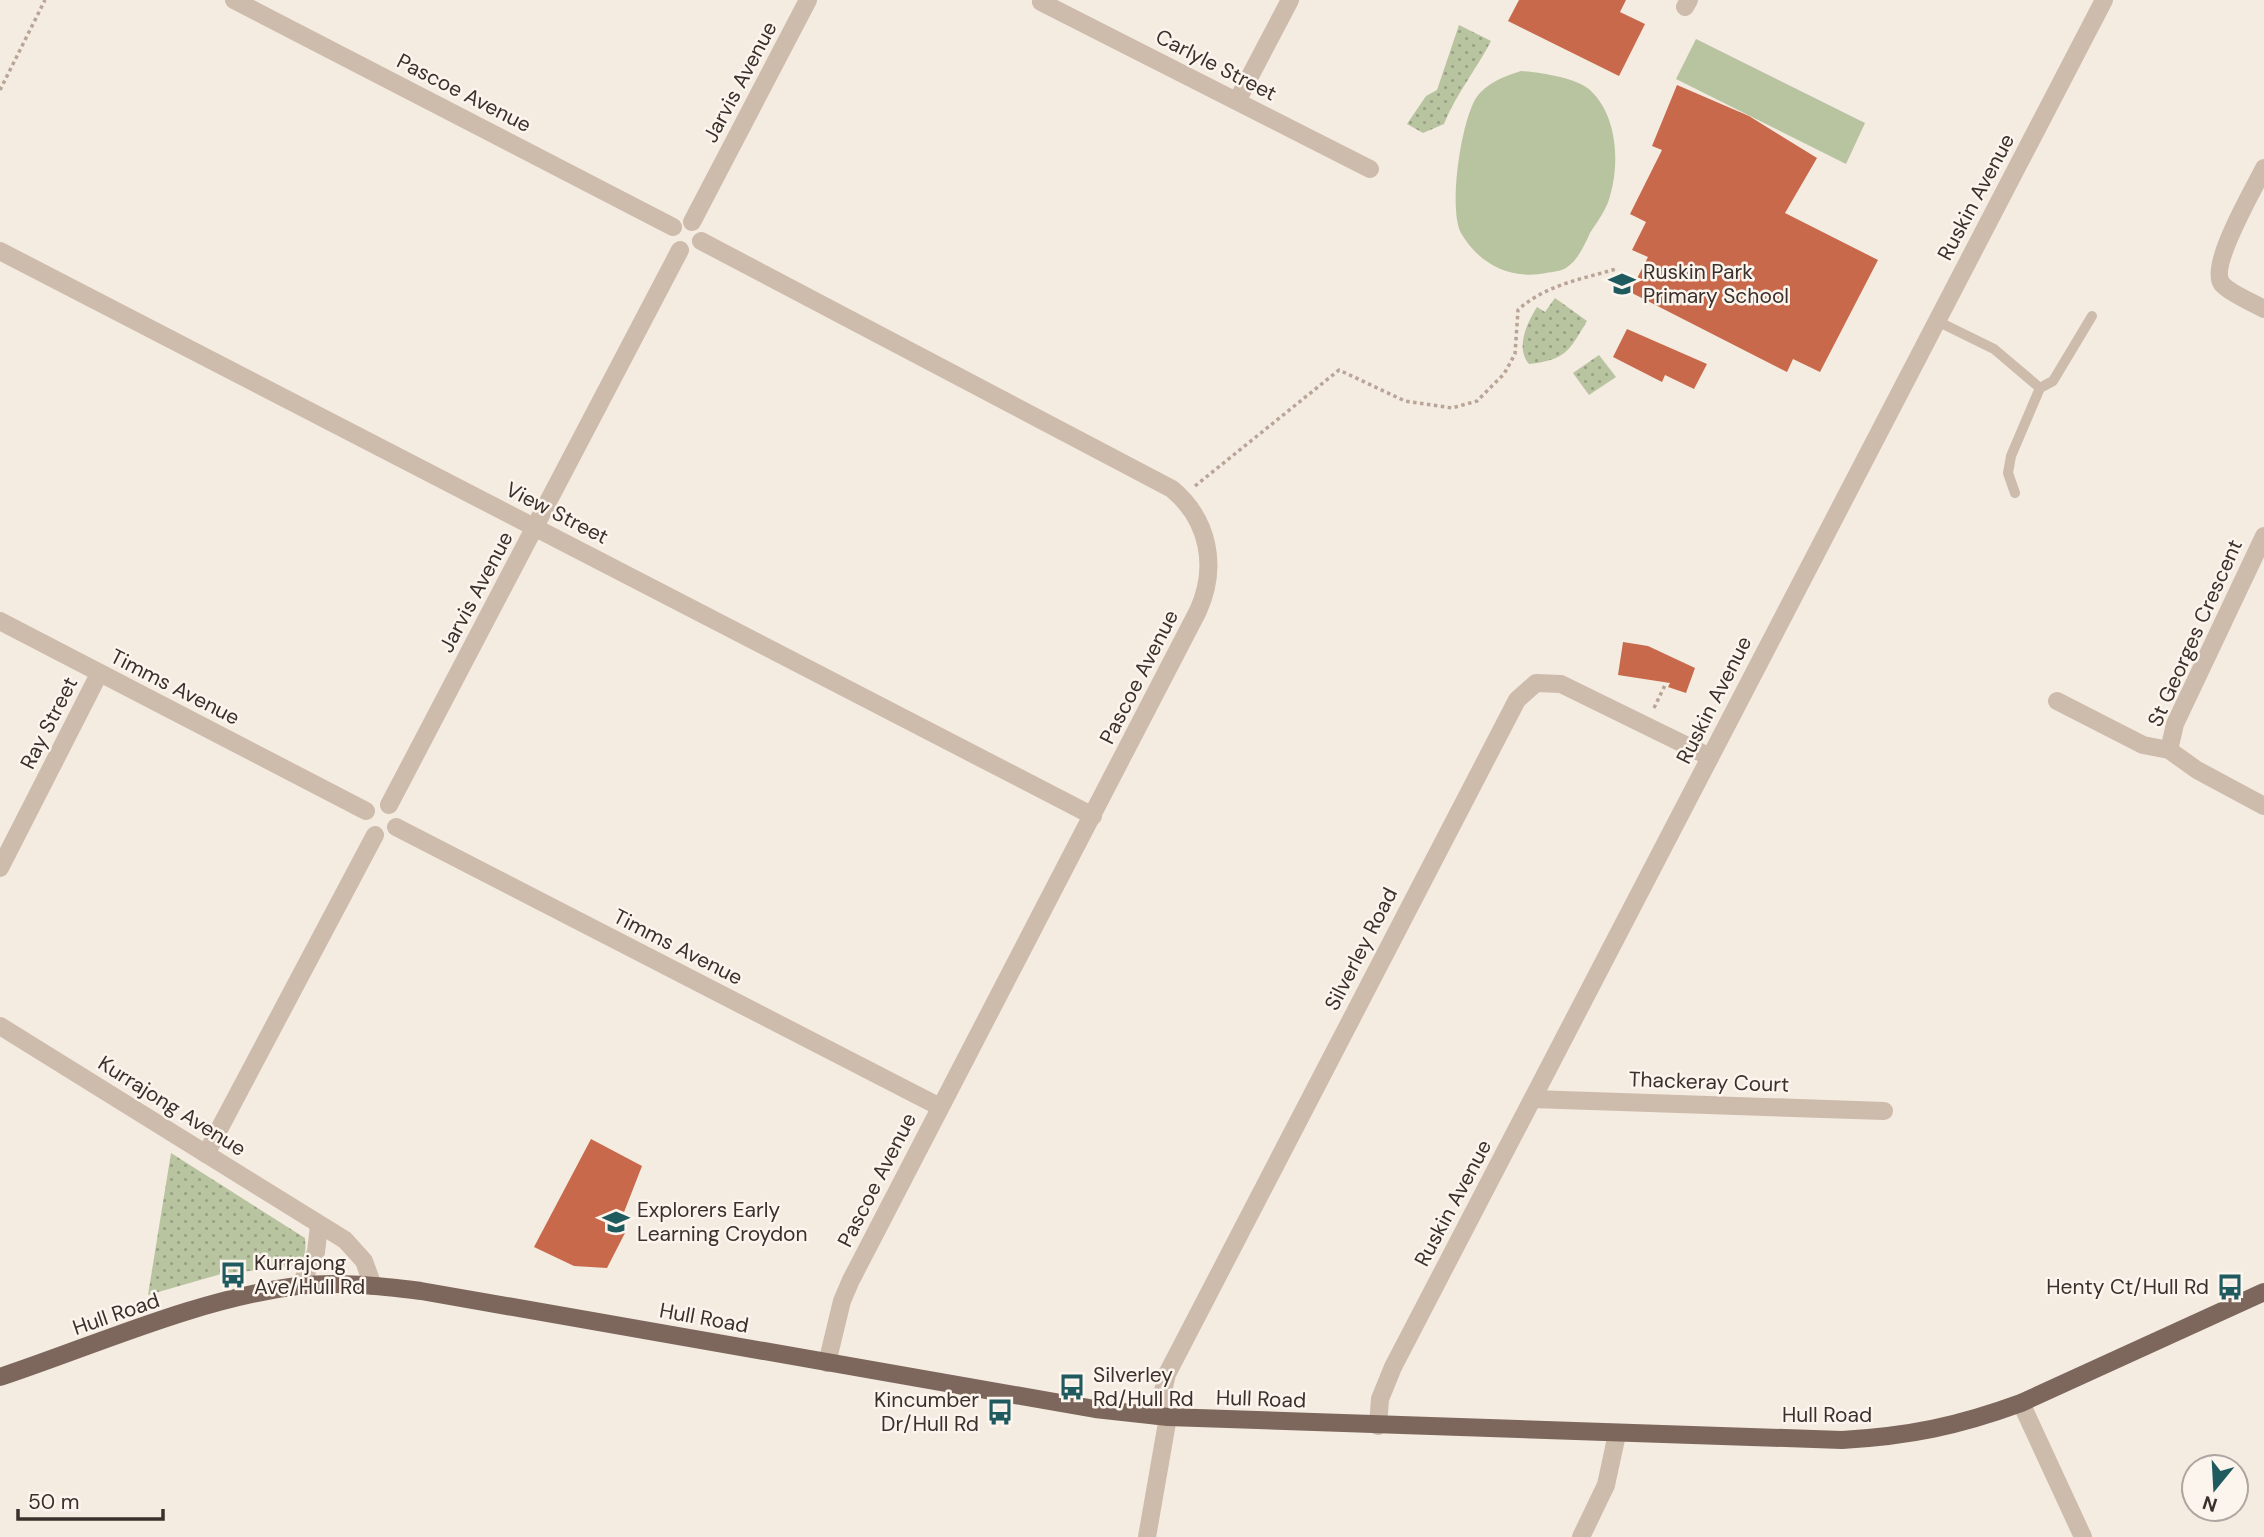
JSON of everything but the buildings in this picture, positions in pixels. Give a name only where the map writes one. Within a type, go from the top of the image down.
[{"type":"main road","name":"Hull Road","points":[[0,1377],[229,1299],[300,1286],[373,1286],[421,1291],[1095,1409],[1163,1417],[1842,1440],[1934,1431],[2021,1403],[2264,1292]]},
{"type":"street","name":"Pascoe Avenue","points":[[234,0],[673,227]]},
{"type":"street","name":"Jarvis Avenue","points":[[692,222],[808,0]]},
{"type":"street","points":[[1237,101],[1290,0]]},
{"type":"street","name":"Ruskin Avenue","points":[[1378,1426],[1380,1399],[1393,1367],[2104,0]]},
{"type":"street","name":"Carlyle Street","points":[[1041,2],[1370,169]]},
{"type":"street","points":[[2264,168],[2218,265],[2223,285],[2264,309]]},
{"type":"street","points":[[682,221],[692,222],[701,230],[701,241],[694,249],[680,250],[671,237],[673,227],[682,221]]},
{"type":"street","name":"Pascoe Avenue","points":[[701,241],[1157,480],[1181,497],[1198,519],[1205,537],[1209,579],[1198,611],[851,1280],[842,1301],[827,1363]]},
{"type":"street","name":"Jarvis Avenue","points":[[389,805],[680,250]]},
{"type":"street","name":"View Street","points":[[0,251],[1093,816]]},
{"type":"street","name":"St Georges Crescent","points":[[2169,750],[2175,724],[2264,536]]},
{"type":"street","name":"Timms Avenue","points":[[0,621],[366,811]]},
{"type":"street","name":"Ray Street","points":[[0,868],[99,674]]},
{"type":"street","name":"Silverley Road","points":[[1147,1537],[1167,1374],[1517,700],[1536,683],[1561,684],[1710,757]]},
{"type":"street","points":[[2057,701],[2143,745],[2169,750],[2197,770],[2264,806]]},
{"type":"street","points":[[376,803],[389,805],[397,817],[396,827],[384,836],[375,835],[366,828],[366,811],[376,803]]},
{"type":"street","name":"Timms Avenue","points":[[396,827],[940,1107]]},
{"type":"street","points":[[206,1154],[375,835]]},
{"type":"street","name":"Kurrajong Avenue","points":[[0,1026],[345,1240],[364,1261],[373,1286]]},
{"type":"street","name":"Thackeray Court","points":[[1533,1099],[1884,1111]]},
{"type":"street","points":[[300,1286],[316,1252],[319,1226]]},
{"type":"street","points":[[2021,1403],[2083,1537]]},
{"type":"street","points":[[1581,1537],[1606,1485],[1617,1433]]},
{"type":"lane","points":[[2015,492],[2008,473],[2011,456],[2040,388],[2053,381],[2092,316]]},
{"type":"lane","points":[[1937,321],[1994,349],[2040,388]]},
{"type":"path","points":[[0,90],[45,0]]},
{"type":"path","points":[[1181,497],[1339,370],[1405,401],[1452,408],[1477,401],[1504,374],[1515,354],[1518,310],[1532,298],[1554,287],[1616,269]]},
{"type":"path","points":[[1654,708],[1667,683]]},
{"type":"green space","points":[[1459,25],[1491,41],[1454,102],[1444,124],[1423,133],[1407,124],[1426,96],[1437,90]]},
{"type":"green space","points":[[1696,39],[1865,123],[1846,164],[1676,79]]},
{"type":"green space","points":[[1521,71],[1568,79],[1591,91],[1600,101],[1611,126],[1615,154],[1609,201],[1577,257],[1564,269],[1533,275],[1508,272],[1486,261],[1477,253],[1461,233],[1456,205],[1461,145],[1476,98],[1490,84]]},
{"type":"green space","points":[[1555,298],[1587,321],[1576,340],[1559,357],[1529,364],[1523,351],[1526,328],[1537,307],[1545,312]]},
{"type":"green space","points":[[1599,355],[1616,377],[1589,395],[1573,373]]},
{"type":"green space","points":[[171,1153],[305,1238],[305,1251],[301,1260],[295,1266],[221,1274],[148,1295]]},
{"type":"place","name":"Ruskin Park Primary School","points":[[1622,284]]},
{"type":"place","name":"Explorers Early Learning Croydon","points":[[616,1222]]},
{"type":"place","name":"Kurrajong Ave/Hull Rd","points":[[233,1275]]},
{"type":"place","name":"Henty Ct/Hull Rd","points":[[2230,1287]]},
{"type":"place","name":"Silverley Rd/Hull Rd","points":[[1072,1387]]},
{"type":"place","name":"Kincumber Dr/Hull Rd","points":[[1000,1412]]}]
